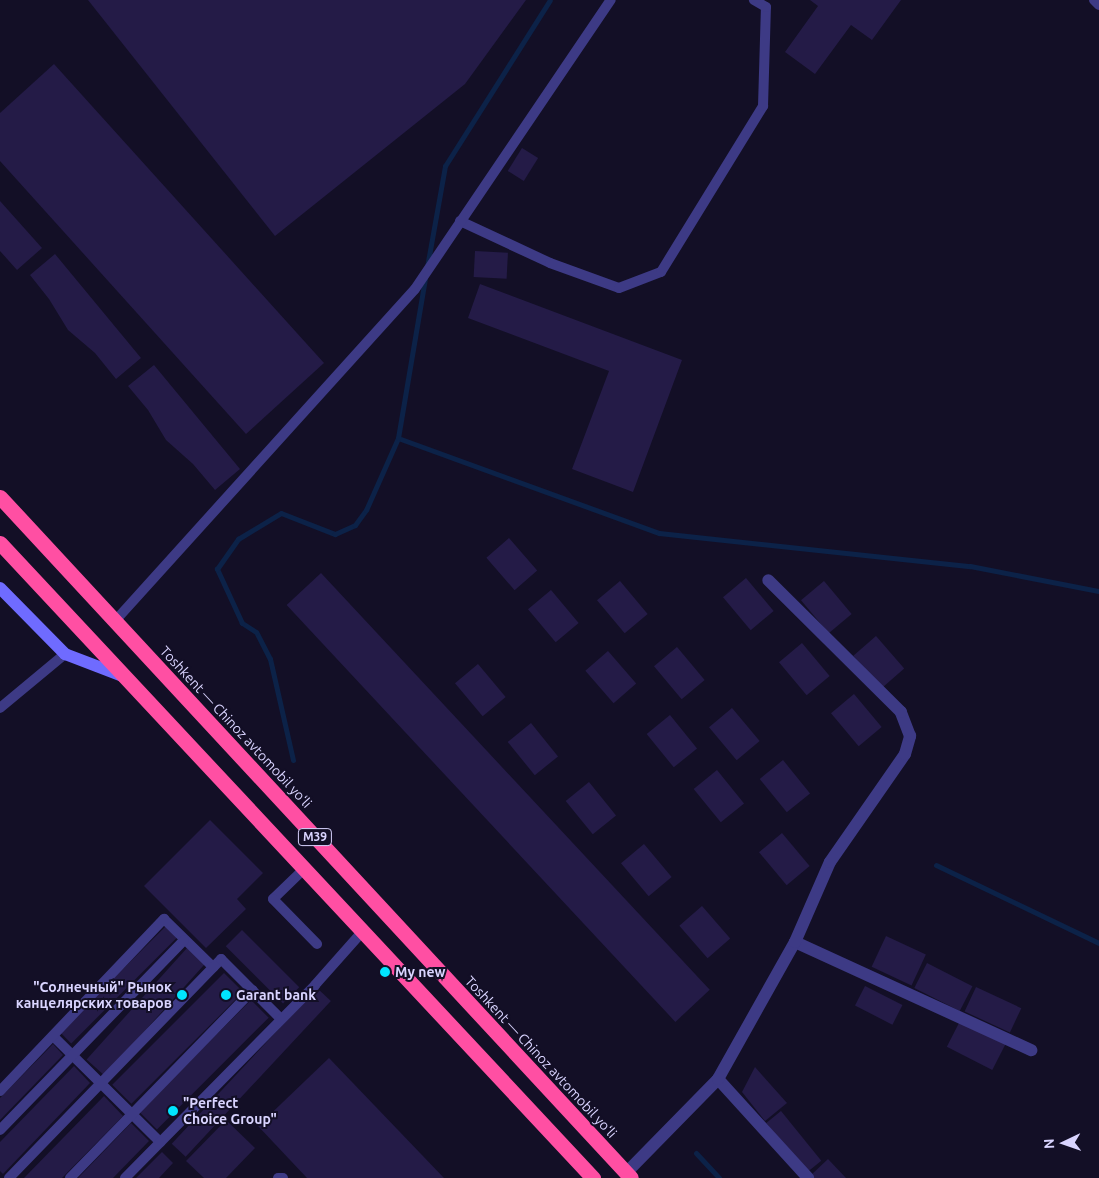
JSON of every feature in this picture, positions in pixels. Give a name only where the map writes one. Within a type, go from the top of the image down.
[{"type":"highway","name":"Toshkent — Chinoz avtomobil yoʻli","points":[[0,497],[628,1175]]},
{"type":"highway","name":"M39","points":[[0,543],[593,1178]]},
{"type":"street","points":[[628,1175],[718,1079],[794,942],[830,862],[905,754],[910,736],[901,712],[768,580]]},
{"type":"street","name":"M39","points":[[0,588],[65,654],[125,676]]},
{"type":"street","points":[[794,942],[1031,1050]]},
{"type":"street","points":[[718,1079],[808,1178]]},
{"type":"lane","points":[[115,621],[421,280],[611,0]]},
{"type":"lane","points":[[460,221],[550,264],[619,288],[661,272],[763,106],[766,7],[754,0]]},
{"type":"lane","points":[[1094,0],[1099,5]]},
{"type":"lane","points":[[0,708],[65,654]]},
{"type":"lane","points":[[304,869],[273,900],[317,944]]},
{"type":"lane","points":[[0,1092],[164,919],[213,967]]},
{"type":"lane","points":[[125,1178],[281,1019],[363,931]]},
{"type":"lane","points":[[0,1130],[184,940]]},
{"type":"lane","points":[[9,1178],[221,959],[281,1019]]},
{"type":"lane","points":[[70,1178],[252,990]]},
{"type":"lane","points":[[53,1036],[160,1142]]},
{"type":"building","points":[[88,0],[526,0],[465,84],[275,236]]},
{"type":"building","points":[[810,0],[901,0],[872,40],[851,25],[815,74],[785,52],[818,6]]},
{"type":"building","points":[[54,64],[324,363],[246,434],[0,161],[0,113]]},
{"type":"building","points":[[522,148],[538,158],[524,181],[508,171]]},
{"type":"building","points":[[0,201],[42,248],[17,270],[0,251]]},
{"type":"building","points":[[475,251],[508,253],[507,279],[474,277]]},
{"type":"building","points":[[55,254],[141,358],[116,379],[95,353],[68,330],[49,299],[30,275]]},
{"type":"building","points":[[480,284],[682,360],[633,492],[572,469],[609,371],[468,318]]},
{"type":"building","points":[[154,365],[240,469],[215,490],[193,464],[166,440],[148,410],[128,386]]},
{"type":"building","points":[[509,538],[537,570],[515,590],[486,558]]},
{"type":"building","points":[[321,573],[710,990],[675,1022],[287,605]]},
{"type":"building","points":[[746,578],[774,611],[751,630],[723,597]]},
{"type":"building","points":[[620,581],[648,614],[625,633],[597,600]]},
{"type":"building","points":[[824,581],[852,614],[829,633],[801,600]]},
{"type":"building","points":[[551,590],[579,623],[556,642],[528,609]]},
{"type":"building","points":[[876,636],[904,668],[882,688],[853,656]]},
{"type":"building","points":[[802,643],[830,676],[807,695],[779,662]]},
{"type":"building","points":[[677,647],[705,680],[682,699],[654,666]]},
{"type":"building","points":[[608,651],[636,683],[614,703],[585,671]]},
{"type":"building","points":[[478,664],[506,697],[483,716],[455,683]]},
{"type":"building","points":[[854,694],[882,727],[859,746],[831,713]]},
{"type":"building","points":[[732,708],[760,741],[737,760],[709,727]]},
{"type":"building","points":[[670,715],[697,748],[674,767],[647,734]]},
{"type":"building","points":[[531,723],[558,756],[535,775],[508,742]]},
{"type":"building","points":[[783,760],[810,793],[787,812],[760,779]]},
{"type":"building","points":[[717,770],[744,803],[721,822],[694,789]]},
{"type":"building","points":[[589,782],[616,815],[593,834],[566,801]]},
{"type":"building","points":[[210,820],[263,873],[237,899],[246,909],[206,948],[144,886]]},
{"type":"building","points":[[782,833],[810,866],[787,885],[759,852]]},
{"type":"building","points":[[644,844],[672,877],[649,896],[621,863]]},
{"type":"building","points":[[702,906],[730,938],[708,958],[679,926]]},
{"type":"building","points":[[166,926],[177,937],[71,1043],[60,1032]]},
{"type":"building","points":[[242,930],[299,987],[283,1004],[226,946]]},
{"type":"building","points":[[886,936],[926,955],[912,985],[872,967]]},
{"type":"building","points":[[187,948],[205,964],[104,1076],[87,1059]]},
{"type":"building","points":[[927,963],[972,986],[960,1011],[914,988]]},
{"type":"building","points":[[224,973],[243,992],[131,1104],[112,1085]]},
{"type":"building","points":[[865,986],[902,1005],[892,1025],[855,1006]]},
{"type":"building","points":[[976,987],[1021,1008],[1010,1033],[965,1011]]},
{"type":"building","points":[[317,988],[331,1001],[186,1157],[172,1144]]},
{"type":"building","points":[[251,1000],[269,1018],[157,1129],[139,1112]]},
{"type":"building","points":[[960,1021],[1005,1044],[992,1070],[947,1047]]},
{"type":"building","points":[[53,1044],[63,1055],[0,1120],[0,1098]]},
{"type":"building","points":[[329,1058],[444,1178],[307,1178],[258,1126]]},
{"type":"building","points":[[74,1066],[90,1083],[3,1174],[0,1171],[0,1142]]},
{"type":"building","points":[[755,1067],[787,1103],[765,1121],[742,1092]]},
{"type":"building","points":[[104,1096],[123,1116],[62,1178],[24,1178]]},
{"type":"building","points":[[781,1111],[821,1161],[807,1173],[766,1123]]},
{"type":"building","points":[[226,1120],[255,1148],[226,1178],[204,1178],[186,1161]]},
{"type":"building","points":[[131,1123],[149,1141],[113,1178],[78,1178]]},
{"type":"building","points":[[162,1152],[173,1163],[159,1178],[136,1178]]},
{"type":"building","points":[[828,1159],[846,1178],[812,1178],[810,1176]]},
{"type":"waterway","points":[[427,267],[445,166],[550,0]]},
{"type":"waterway","points":[[293,760],[270,659],[256,632],[242,623],[217,569],[238,539],[281,513],[335,534],[355,525],[366,510],[398,438],[425,278]]},
{"type":"waterway","points":[[398,438],[659,533],[970,566],[1099,591]]},
{"type":"waterway","points":[[936,865],[1099,943]]},
{"type":"waterway","points":[[696,1153],[719,1178]]},
{"type":"place","name":"My new","points":[[385,972]]},
{"type":"place","name":"\"Солнечный\" Рынок канцелярских товаров","points":[[182,995]]},
{"type":"place","name":"Garant bank","points":[[226,995]]},
{"type":"place","name":"\"Perfect Choice Group\"","points":[[173,1111]]}]
